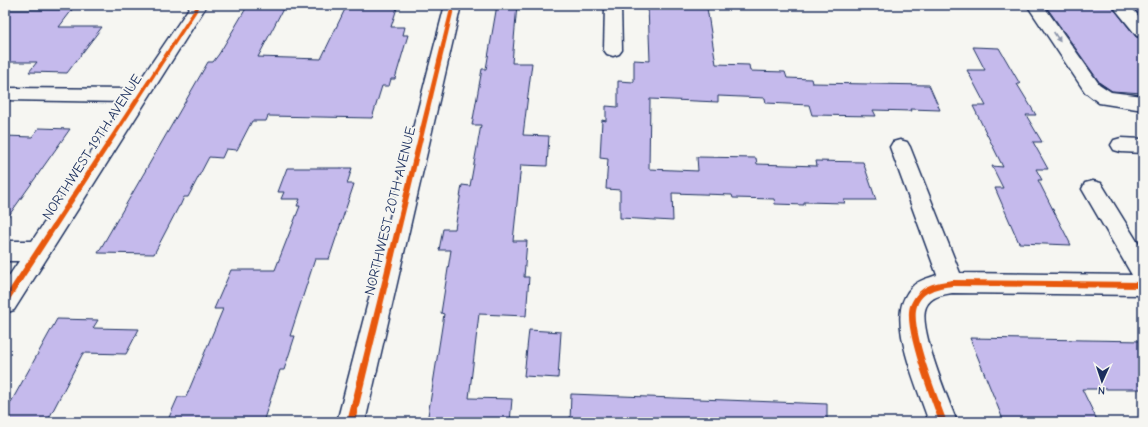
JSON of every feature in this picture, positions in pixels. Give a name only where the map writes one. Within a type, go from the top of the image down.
[{"type":"street","name":"NORTHWEST 19TH AVENUE","points":[[5,302],[200,5]]},
{"type":"street","name":"NORTHWEST 20TH AVENUE","points":[[351,422],[453,5]]},
{"type":"street","points":[[613,5],[613,50]]},
{"type":"street","points":[[1035,5],[1092,88],[1106,98],[1143,103]]},
{"type":"street","points":[[1120,5],[1143,32]]},
{"type":"street","points":[[5,94],[140,96]]},
{"type":"street","points":[[1121,145],[1143,146]]},
{"type":"street","points":[[900,147],[952,283]]},
{"type":"street","points":[[1092,189],[1143,272]]},
{"type":"street","points":[[5,251],[38,251]]},
{"type":"street","points":[[943,422],[918,346],[914,326],[913,306],[921,294],[934,286],[952,283],[1143,285]]},
{"type":"building","points":[[248,5],[285,5],[258,57],[321,59],[347,5],[398,5],[391,27],[405,27],[403,35],[408,35],[395,79],[391,79],[389,86],[382,86],[372,118],[268,116],[266,121],[252,121],[237,150],[226,149],[222,158],[209,157],[188,197],[184,197],[154,254],[98,253],[208,62],[213,62],[219,54]]},
{"type":"building","points":[[497,5],[517,5],[512,63],[532,63],[523,135],[549,136],[547,166],[521,165],[513,241],[527,241],[524,277],[529,277],[526,316],[479,314],[469,398],[512,399],[510,422],[427,422],[444,314],[441,313],[451,250],[439,250],[443,229],[455,229],[462,185],[470,186],[481,125],[472,125],[482,69],[486,69]]},
{"type":"building","points":[[1045,5],[1111,5],[1136,37],[1143,38],[1143,93],[1112,91],[1100,83]]},
{"type":"building","points":[[1131,5],[1143,5],[1143,19]]},
{"type":"building","points":[[648,6],[707,8],[716,64],[749,65],[750,71],[785,72],[787,78],[811,79],[812,83],[929,85],[940,110],[873,110],[876,116],[812,115],[809,105],[766,103],[765,98],[718,96],[718,102],[650,99],[649,169],[698,171],[697,157],[756,158],[757,164],[817,166],[816,161],[863,162],[876,200],[844,200],[845,203],[804,202],[804,205],[775,204],[774,199],[733,198],[732,195],[672,193],[673,221],[620,218],[620,190],[606,189],[608,159],[600,158],[602,120],[606,121],[606,106],[618,107],[618,81],[634,82],[634,60],[650,61]]},
{"type":"building","points":[[5,10],[72,10],[59,27],[102,27],[67,73],[29,72],[37,62],[5,62]]},
{"type":"building","points":[[973,47],[999,48],[1020,84],[1017,84],[1036,115],[1026,115],[1042,142],[1033,142],[1048,169],[1036,169],[1042,180],[1038,180],[1071,245],[1019,243],[995,188],[1003,188],[992,166],[1003,167],[973,106],[986,106],[967,70],[985,70]]},
{"type":"building","points":[[39,128],[70,129],[5,221],[5,136],[32,137]]},
{"type":"building","points":[[287,168],[352,168],[347,184],[354,184],[329,259],[315,259],[290,336],[295,336],[284,370],[280,370],[263,422],[167,422],[178,397],[186,397],[223,309],[214,309],[231,270],[275,270],[300,206],[297,206],[300,199],[281,199],[284,192],[278,192]]},
{"type":"building","points":[[57,319],[98,320],[93,328],[139,329],[126,354],[83,353],[47,422],[5,422],[5,413]]},
{"type":"building","points":[[529,330],[561,332],[558,378],[524,376]]},
{"type":"building","points":[[970,338],[1143,341],[1143,389],[1082,389],[1098,422],[1004,422]]},
{"type":"building","points":[[571,394],[827,404],[827,422],[570,422]]},
{"type":"cycle path","points":[[5,302],[199,5]]},
{"type":"cycle path","points":[[351,422],[453,5]]},
{"type":"cycle path","points":[[943,422],[928,381],[914,332],[912,318],[913,307],[924,291],[936,286],[952,283],[1143,285]]}]
